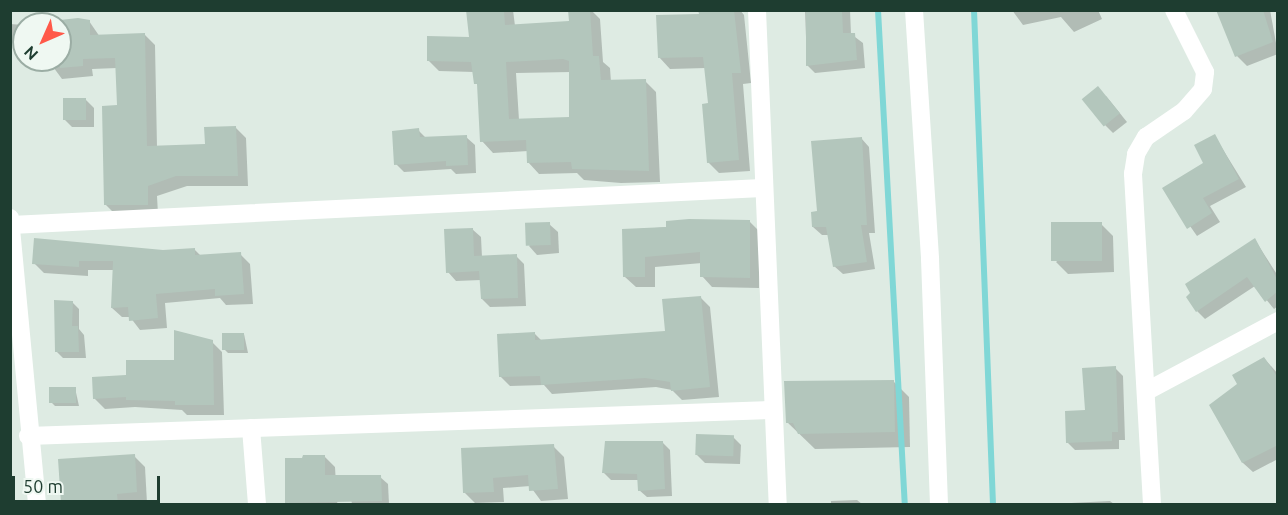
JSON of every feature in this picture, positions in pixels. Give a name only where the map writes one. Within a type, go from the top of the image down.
[{"type":"street","points":[[757,10],[762,188],[778,504]]},
{"type":"street","points":[[914,10],[930,259],[939,504]]},
{"type":"street","points":[[1152,504],[1133,174],[1136,154],[1146,137],[1195,100],[1203,89],[1205,72],[1174,10]]},
{"type":"street","points":[[11,225],[762,188]]},
{"type":"street","points":[[10,218],[28,436],[37,504]]},
{"type":"street","points":[[1147,391],[1277,323]]},
{"type":"street","points":[[28,436],[773,410]]},
{"type":"street","points":[[251,428],[257,504]]},
{"type":"building","points":[[466,10],[504,10],[505,25],[569,21],[568,10],[590,10],[593,56],[599,56],[601,80],[646,79],[649,171],[572,169],[571,162],[527,163],[526,140],[480,142],[477,84],[474,84],[471,62],[427,61],[427,36],[469,37]],"holes":[[[563,59],[569,61],[569,117],[509,119],[506,62]]]},
{"type":"building","points":[[698,10],[734,10],[741,73],[732,73],[739,160],[707,163],[702,104],[708,103],[703,57],[658,58],[656,15],[699,14]]},
{"type":"building","points":[[806,10],[842,10],[843,33],[855,33],[857,60],[806,66]]},
{"type":"building","points":[[1216,10],[1263,10],[1273,42],[1235,57]]},
{"type":"building","points":[[72,19],[90,20],[90,35],[145,33],[147,146],[205,144],[204,127],[236,126],[238,176],[176,176],[148,186],[148,205],[104,205],[102,106],[117,105],[115,58],[83,59],[83,66],[72,67]]},
{"type":"building","points":[[1098,86],[1120,113],[1104,126],[1082,99]]},
{"type":"building","points":[[63,98],[86,98],[86,120],[63,120]]},
{"type":"building","points":[[419,128],[420,137],[467,135],[468,165],[446,166],[446,161],[394,165],[392,131]]},
{"type":"building","points":[[1215,134],[1239,179],[1203,198],[1212,213],[1187,229],[1162,188],[1203,163],[1194,145]]},
{"type":"building","points":[[862,137],[867,225],[861,225],[867,262],[833,267],[826,227],[812,227],[811,212],[817,211],[811,141]]},
{"type":"building","points":[[750,220],[750,278],[700,277],[700,252],[645,257],[645,277],[623,277],[622,229],[666,227],[666,221]]},
{"type":"building","points":[[550,222],[551,245],[526,246],[525,223]]},
{"type":"building","points":[[1051,222],[1102,222],[1102,261],[1051,261]]},
{"type":"building","points":[[473,228],[474,256],[517,254],[518,298],[481,299],[479,271],[446,273],[444,229]]},
{"type":"building","points":[[34,238],[163,250],[195,248],[195,255],[241,252],[244,294],[215,296],[215,289],[156,294],[158,318],[129,321],[128,307],[111,308],[113,261],[79,261],[79,267],[32,264]]},
{"type":"building","points":[[1255,238],[1278,281],[1278,291],[1265,302],[1247,277],[1196,312],[1186,297],[1190,293],[1185,284]]},
{"type":"building","points":[[701,296],[710,387],[671,391],[670,382],[645,378],[541,385],[540,376],[499,377],[497,334],[535,332],[535,340],[665,331],[662,299]]},
{"type":"building","points":[[54,300],[73,301],[72,326],[78,326],[79,352],[55,352]]},
{"type":"building","points":[[174,330],[213,340],[214,405],[175,405],[175,401],[126,400],[126,397],[93,399],[92,377],[126,375],[126,360],[174,360]]},
{"type":"building","points":[[222,333],[244,333],[244,350],[222,350]]},
{"type":"building","points":[[1264,357],[1278,378],[1278,445],[1242,463],[1209,405],[1237,384],[1232,375]]},
{"type":"building","points":[[1116,366],[1118,432],[1112,432],[1112,441],[1066,443],[1065,411],[1085,410],[1082,368]]},
{"type":"building","points":[[894,380],[895,432],[798,434],[793,423],[786,423],[784,381]]},
{"type":"building","points":[[49,387],[76,387],[76,403],[49,403]]},
{"type":"building","points":[[696,434],[734,435],[733,456],[695,455]]},
{"type":"building","points":[[605,441],[663,441],[665,489],[638,491],[637,474],[602,473]]},
{"type":"building","points":[[554,444],[558,489],[529,491],[528,475],[493,478],[494,492],[463,493],[461,448]]},
{"type":"building","points":[[135,454],[137,492],[117,494],[118,504],[61,504],[58,459]]},
{"type":"building","points":[[303,455],[325,455],[325,475],[381,475],[382,501],[285,503],[285,458],[302,458]]},
{"type":"waterway","points":[[878,10],[905,504]]},
{"type":"waterway","points":[[974,10],[993,504]]}]
